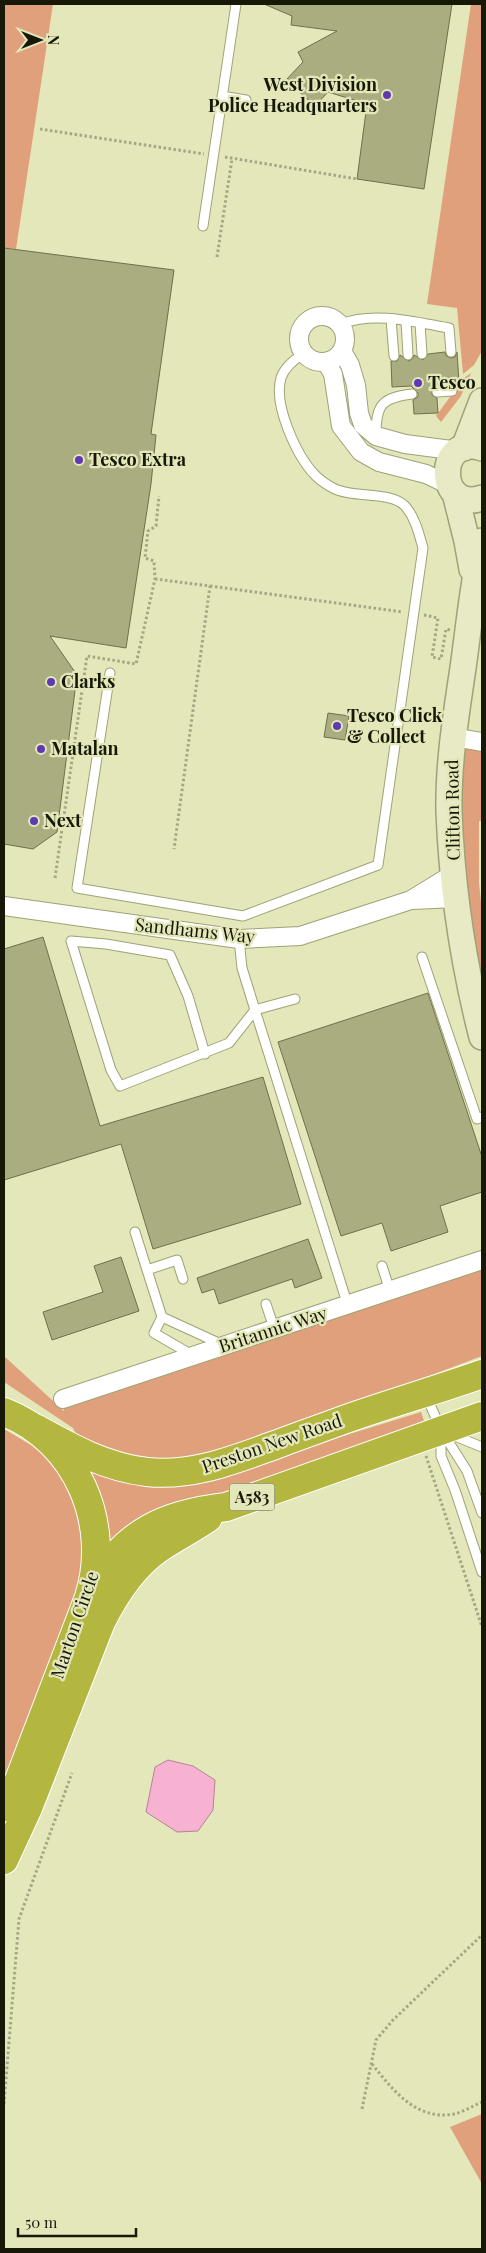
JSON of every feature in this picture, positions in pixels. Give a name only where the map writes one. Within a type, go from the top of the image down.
[{"type":"highway","name":"Preston New Road","points":[[35,1428],[75,1450],[114,1466],[148,1472],[184,1472],[235,1460],[482,1374]]},
{"type":"highway","name":"Marton Circle","points":[[4,1412],[35,1428],[68,1462],[87,1495],[92,1514],[97,1552],[94,1582],[89,1597],[19,1780],[4,1807]]},
{"type":"highway","name":"A583","points":[[89,1597],[112,1560],[122,1549],[146,1530],[192,1511],[226,1507],[482,1416]]},
{"type":"highway","points":[[4,1860],[28,1808],[101,1622],[111,1602],[139,1564],[156,1550],[226,1507]]},
{"type":"highway","points":[[4,1860],[19,1780]]},
{"type":"street","points":[[315,316],[326,316],[341,324],[345,332],[345,344],[342,351],[334,359],[326,362],[314,361],[304,353],[299,343],[299,335],[308,320],[315,316]]},
{"type":"street","points":[[342,351],[350,366],[356,385],[359,413],[364,425],[376,436],[405,444],[468,449]]},
{"type":"street","points":[[326,362],[333,374],[341,426],[361,452],[380,462],[426,474],[470,500],[482,498]]},
{"type":"street","name":"Clifton Road","points":[[474,582],[467,541],[447,477],[448,464],[468,449],[482,401]]},
{"type":"street","name":"Clifton Road","points":[[482,540],[474,582],[453,737],[449,811],[456,898],[470,988],[482,1037]]},
{"type":"street","points":[[453,737],[482,742]]},
{"type":"street","name":"Sandhams Way","points":[[4,906],[239,939],[300,936],[411,900],[455,873]]},
{"type":"street","name":"Sandhams Way","points":[[411,900],[456,898]]},
{"type":"street","name":"Britannic Way","points":[[63,1399],[482,1260]]},
{"type":"street","points":[[426,1394],[448,1375],[482,1362]]},
{"type":"lane","points":[[203,226],[236,4]]},
{"type":"lane","points":[[222,96],[246,100]]},
{"type":"lane","points":[[392,319],[394,356]]},
{"type":"lane","points":[[341,324],[352,320],[392,319],[449,328],[451,352]]},
{"type":"lane","points":[[406,321],[408,355]]},
{"type":"lane","points":[[420,324],[422,354]]},
{"type":"lane","points":[[110,673],[77,888],[243,916],[378,864],[423,548],[417,527],[404,505],[394,500],[336,490],[317,477],[292,440],[280,396],[281,377],[293,360],[304,353]]},
{"type":"lane","points":[[437,392],[452,391],[452,382]]},
{"type":"lane","points":[[376,436],[376,418],[383,402],[395,391],[410,391]]},
{"type":"lane","points":[[239,939],[242,968],[348,1306]]},
{"type":"lane","points":[[205,1054],[188,996],[170,956],[106,944],[71,941],[111,1070],[120,1086],[205,1054],[229,1043],[255,1010],[295,999]]},
{"type":"lane","points":[[422,957],[477,1119],[482,1117]]},
{"type":"lane","points":[[136,1232],[162,1317],[154,1333],[193,1356]]},
{"type":"lane","points":[[147,1270],[177,1260],[183,1279]]},
{"type":"lane","points":[[382,1266],[390,1291]]},
{"type":"lane","points":[[266,1304],[274,1328]]},
{"type":"lane","points":[[162,1317],[225,1345]]},
{"type":"lane","points":[[426,1394],[430,1434],[442,1456],[455,1490],[482,1572]]},
{"type":"lane","points":[[430,1434],[482,1447]]},
{"type":"lane","points":[[430,1434],[467,1471],[482,1513]]},
{"type":"path","points":[[40,129],[358,179]]},
{"type":"path","points":[[217,257],[232,158]]},
{"type":"path","points":[[136,664],[155,579],[154,561],[145,558],[148,531],[156,526],[159,496]]},
{"type":"path","points":[[155,579],[438,618],[432,657],[441,659],[446,629],[453,631]]},
{"type":"path","points":[[174,849],[210,586]]},
{"type":"path","points":[[55,878],[87,656]]},
{"type":"path","points":[[430,1434],[482,1627]]},
{"type":"path","points":[[4,2104],[19,1920],[72,1773]]},
{"type":"path","points":[[362,2110],[376,2040],[392,2020],[482,1935]]},
{"type":"path","points":[[371,2064],[397,2095],[428,2115],[454,2114],[482,2102]]},
{"type":"shaded area","points":[[4,4],[53,4],[16,249],[4,248]]},
{"type":"shaded area","points":[[471,4],[482,5],[482,351],[474,365],[463,374],[457,308],[427,304]]},
{"type":"shaded area","points":[[471,373],[461,396],[441,422],[436,416],[464,378]]},
{"type":"shaded area","points":[[453,737],[482,742],[482,821],[479,821],[479,883],[482,912],[482,1037],[469,988]]},
{"type":"shaded area","points":[[482,1260],[482,1356],[390,1391],[365,1406],[148,1472],[81,1444],[73,1428],[4,1382],[4,1356],[64,1411],[63,1399]]},
{"type":"shaded area","points":[[421,1412],[426,1427],[109,1550],[87,1469],[278,1456]]},
{"type":"shaded area","points":[[4,1429],[31,1445],[53,1463],[70,1489],[84,1534],[81,1578],[4,1779]]},
{"type":"shaded area","points":[[168,1760],[193,1766],[215,1780],[213,1810],[198,1831],[177,1832],[146,1812],[155,1767]]},
{"type":"shaded area","points":[[482,2114],[482,2184],[450,2127]]},
{"type":"building","name":"West Division Police Headquarters","points":[[264,4],[452,4],[424,189],[357,179],[367,104],[328,92],[315,106],[286,80],[303,62],[298,52],[337,31],[291,25],[292,16]]},
{"type":"building","name":"Tesco Extra","points":[[4,248],[174,270],[151,434],[156,435],[151,484],[126,648],[50,636],[77,675],[57,832],[33,849],[4,844]]},
{"type":"building","name":"Tesco","points":[[445,352],[446,356],[451,358],[455,357],[457,352],[459,382],[452,377],[447,379],[446,383],[437,384],[432,389],[432,395],[437,398],[438,413],[414,414],[413,400],[418,397],[418,393],[411,386],[392,387],[391,361],[397,361],[400,355],[409,361],[414,355],[423,360],[428,354]]},
{"type":"building","name":"Tesco Click & Collect","points":[[328,713],[349,716],[345,740],[324,737]]},
{"type":"building","points":[[43,937],[100,1126],[263,1077],[301,1204],[153,1249],[121,1144],[4,1180],[4,949]]},
{"type":"building","points":[[428,993],[482,1157],[482,1192],[440,1206],[448,1232],[391,1251],[382,1223],[341,1236],[278,1042]]},
{"type":"building","points":[[308,1239],[322,1278],[295,1288],[292,1279],[219,1304],[214,1289],[202,1293],[197,1278]]},
{"type":"building","points":[[121,1257],[139,1311],[52,1340],[43,1312],[103,1292],[94,1266]]},
{"type":"place","name":"West Division Police Headquarters","points":[[387,95]]},
{"type":"place","name":"Tesco","points":[[418,383]]},
{"type":"place","name":"Tesco Extra","points":[[79,460]]},
{"type":"place","name":"Clarks","points":[[51,682]]},
{"type":"place","name":"Tesco Click & Collect","points":[[337,726]]},
{"type":"place","name":"Matalan","points":[[41,749]]},
{"type":"place","name":"Next","points":[[34,821]]}]
